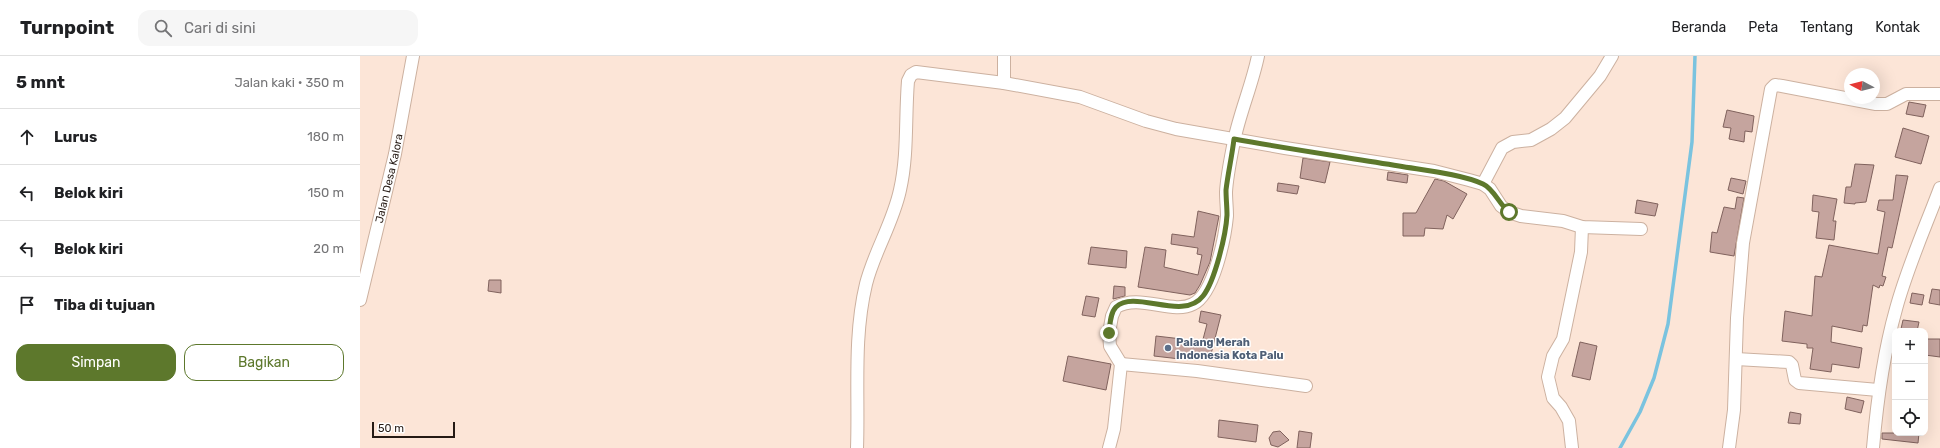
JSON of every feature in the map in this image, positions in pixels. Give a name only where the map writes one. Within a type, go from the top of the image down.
[{"type":"street","name":"Jalan Desa Kalora","points":[[360,300],[394,154],[413,56]]},
{"type":"street","points":[[1004,56],[1004,83]]},
{"type":"street","points":[[1109,448],[1114,429],[1121,364],[1110,346],[1109,333],[1112,316],[1116,307],[1132,302],[1183,307],[1194,304],[1203,297],[1209,286],[1224,235],[1227,214],[1226,191],[1234,139],[1254,76],[1258,56]]},
{"type":"street","points":[[1483,184],[1502,148],[1512,142],[1531,140],[1551,129],[1565,118],[1600,76],[1612,56]]},
{"type":"street","points":[[857,448],[857,354],[866,284],[896,208],[905,150],[908,88],[911,75],[916,72],[1004,83],[1080,97],[1146,121],[1176,129],[1434,171],[1483,184],[1490,189],[1501,206],[1509,212],[1520,216],[1563,221],[1582,228],[1641,229]]},
{"type":"street","points":[[1729,448],[1734,410],[1739,288],[1743,243],[1771,88],[1775,86],[1782,86],[1876,104],[1887,104],[1906,94],[1940,94]]},
{"type":"street","points":[[1873,448],[1878,390],[1884,369],[1888,340],[1904,282],[1940,188]]},
{"type":"street","points":[[1572,448],[1569,421],[1562,408],[1553,398],[1548,377],[1553,356],[1563,339],[1582,252],[1582,228]]},
{"type":"street","points":[[1736,358],[1789,362],[1792,364],[1795,380],[1799,383],[1878,390]]},
{"type":"street","points":[[1121,364],[1197,371],[1306,386]]},
{"type":"building","points":[[1909,102],[1926,105],[1923,117],[1906,114]]},
{"type":"building","points":[[1727,110],[1754,116],[1752,132],[1745,131],[1744,142],[1729,139],[1731,128],[1723,127]]},
{"type":"building","points":[[1903,128],[1929,136],[1921,164],[1895,157]]},
{"type":"building","points":[[1303,158],[1330,162],[1325,183],[1300,178]]},
{"type":"building","points":[[1855,164],[1874,165],[1866,202],[1855,204],[1844,203],[1846,187],[1851,187]]},
{"type":"building","points":[[1388,172],[1408,175],[1407,183],[1387,180]]},
{"type":"building","points":[[1896,175],[1908,176],[1892,248],[1888,247],[1882,276],[1886,277],[1883,286],[1880,285],[1879,288],[1873,285],[1867,326],[1863,325],[1862,332],[1832,326],[1831,342],[1862,348],[1859,368],[1832,364],[1831,372],[1810,369],[1813,348],[1807,348],[1807,344],[1782,341],[1785,311],[1812,316],[1815,276],[1822,277],[1829,245],[1878,254],[1885,212],[1877,210],[1879,200],[1893,200]]},
{"type":"building","points":[[1731,178],[1746,181],[1743,194],[1728,190]]},
{"type":"building","points":[[1435,179],[1444,181],[1467,194],[1453,219],[1447,215],[1443,229],[1425,228],[1424,236],[1403,236],[1403,213],[1416,213]]},
{"type":"building","points":[[1278,183],[1299,186],[1297,194],[1277,191]]},
{"type":"building","points":[[1813,195],[1837,199],[1833,221],[1836,221],[1834,240],[1816,238],[1819,212],[1812,211]]},
{"type":"building","points":[[1737,197],[1744,198],[1734,256],[1710,252],[1712,232],[1717,233],[1724,207],[1735,209]]},
{"type":"building","points":[[1637,200],[1658,204],[1655,216],[1635,213]]},
{"type":"building","points":[[1198,211],[1219,216],[1210,262],[1195,293],[1190,295],[1138,287],[1145,247],[1166,250],[1164,267],[1198,275],[1202,255],[1197,254],[1198,248],[1171,244],[1172,234],[1194,237]]},
{"type":"building","points":[[1091,247],[1127,251],[1126,268],[1088,264]]},
{"type":"building","points":[[489,280],[501,280],[501,293],[488,291]]},
{"type":"building","points":[[1114,286],[1125,287],[1125,296],[1113,299]]},
{"type":"building","points":[[1932,289],[1940,290],[1940,305],[1929,303]]},
{"type":"building","points":[[1912,293],[1924,295],[1922,305],[1910,303]]},
{"type":"building","points":[[1086,296],[1099,298],[1095,317],[1082,315]]},
{"type":"building","points":[[1201,311],[1221,315],[1210,358],[1180,354],[1180,359],[1154,356],[1156,336],[1182,339],[1182,344],[1201,347],[1207,324],[1199,322]]},
{"type":"building","points":[[1903,320],[1919,322],[1918,328],[1901,328]]},
{"type":"building","points":[[1928,339],[1940,339],[1940,357],[1928,355]]},
{"type":"building","points":[[1580,342],[1597,346],[1590,380],[1572,376]]},
{"type":"building","points":[[1068,356],[1111,364],[1106,390],[1063,381]]},
{"type":"building","points":[[1847,397],[1864,401],[1861,413],[1845,409]]},
{"type":"building","points":[[1790,412],[1801,414],[1800,424],[1788,423]]},
{"type":"building","points":[[1219,420],[1258,425],[1256,442],[1218,437]]},
{"type":"building","points":[[1280,431],[1289,440],[1278,447],[1271,445],[1269,438],[1273,432]]},
{"type":"building","points":[[1299,431],[1312,433],[1310,448],[1297,448]]},
{"type":"building","points":[[1882,433],[1892,433],[1892,436],[1919,436],[1918,443],[1882,439]]},
{"type":"waterway","points":[[1620,448],[1640,412],[1654,378],[1668,324],[1692,142],[1695,56]]},
{"type":"place","name":"Palang Merah Indonesia Kota Palu","points":[[1168,348]]},
{"type":"route","points":[[1109,333],[1112,316],[1116,307],[1122,304],[1132,302],[1154,303],[1183,307],[1194,304],[1203,297],[1209,286],[1224,235],[1227,214],[1226,191],[1234,139],[1434,171],[1469,180],[1483,184],[1490,189],[1501,206],[1509,212]]}]
